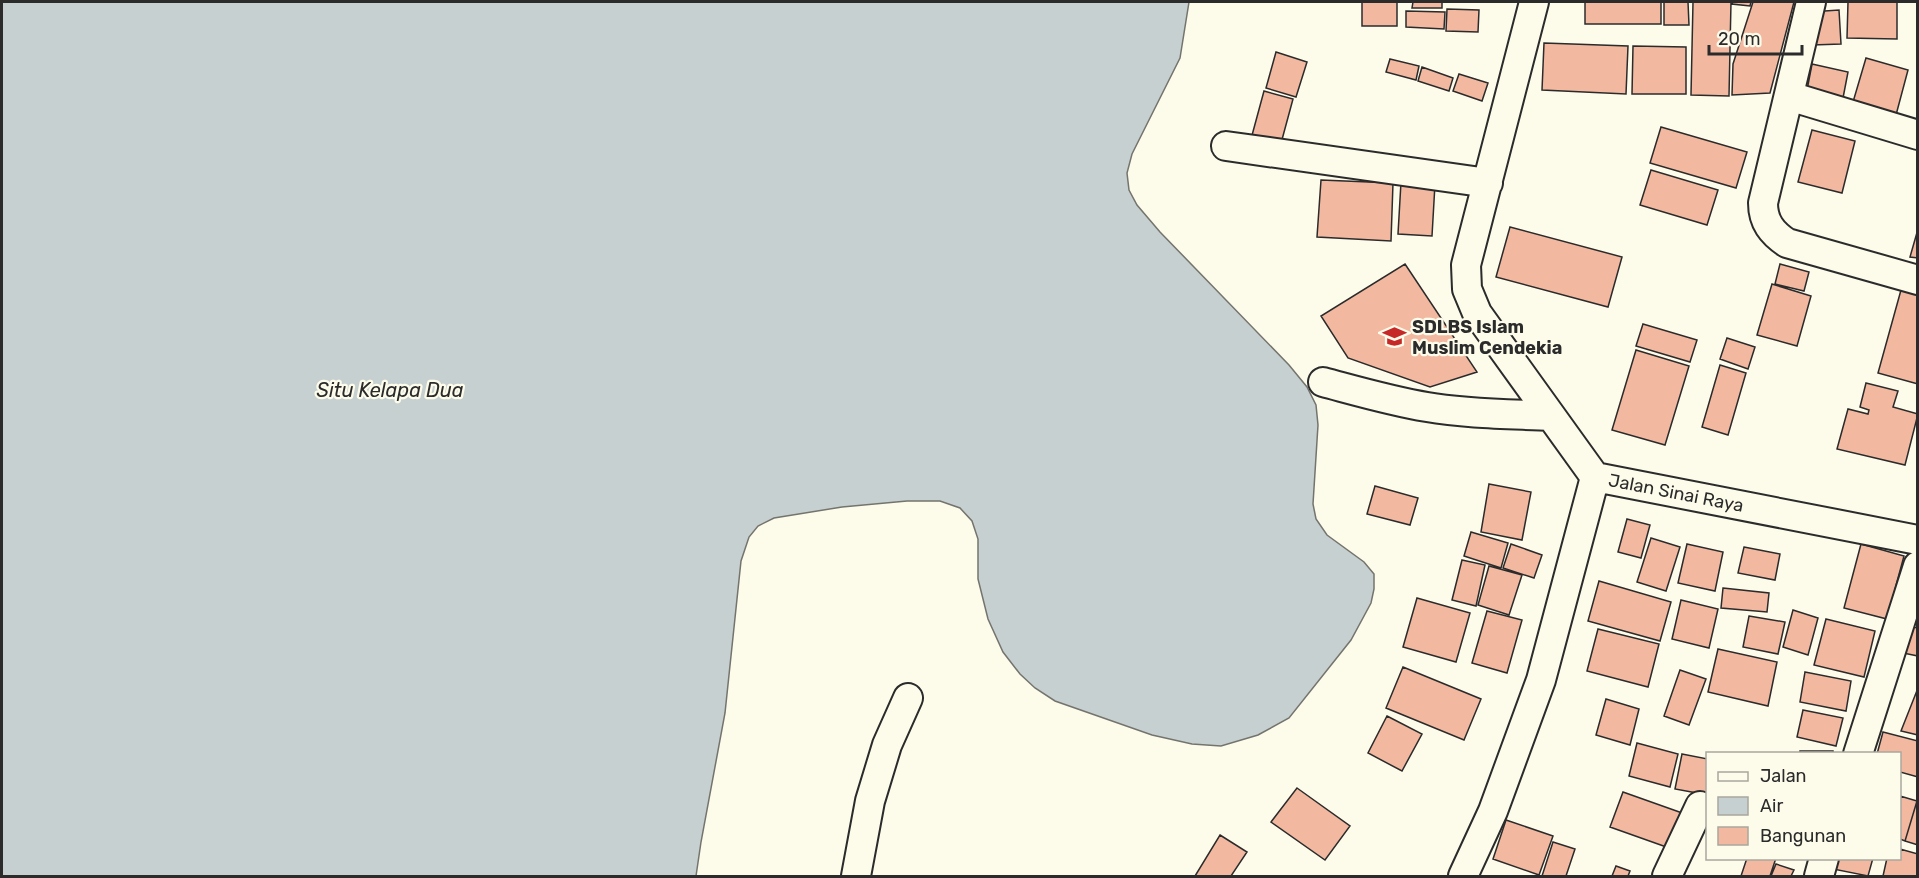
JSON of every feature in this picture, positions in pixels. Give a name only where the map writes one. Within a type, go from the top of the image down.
[{"type":"street","name":"Jalan Sinai Raya","points":[[1534,2],[1466,265],[1467,289],[1477,313],[1595,477],[1917,540]]},
{"type":"street","points":[[1811,2],[1763,203],[1766,222],[1770,229],[1787,243],[1917,280]]},
{"type":"street","points":[[1789,96],[1917,135]]},
{"type":"street","points":[[1226,146],[1488,183]]},
{"type":"street","points":[[1323,382],[1386,399],[1427,407],[1551,416]]},
{"type":"street","points":[[1465,876],[1541,680],[1595,477]]},
{"type":"street","points":[[1858,752],[1917,566]]},
{"type":"street","points":[[856,876],[870,801],[887,744],[908,698]]},
{"type":"street","points":[[1667,876],[1700,806]]},
{"type":"street","points":[[1819,876],[1823,860]]},
{"type":"water","name":"Situ Kelapa Dua","points":[[2,2],[1189,2],[1180,58],[1132,154],[1127,173],[1129,190],[1137,205],[1160,232],[1289,365],[1307,387],[1316,405],[1318,425],[1313,504],[1316,519],[1327,535],[1364,562],[1374,574],[1371,603],[1351,640],[1289,718],[1258,735],[1221,746],[1192,744],[1152,735],[1055,701],[1035,688],[1020,674],[1003,652],[988,619],[978,579],[978,539],[972,521],[960,508],[940,501],[907,501],[842,507],[774,518],[758,526],[749,537],[741,561],[725,713],[696,876],[2,876]]},
{"type":"building","points":[[1362,2],[1397,2],[1397,26],[1362,26]]},
{"type":"building","points":[[1413,2],[1442,2],[1442,8],[1412,8]]},
{"type":"building","points":[[1585,2],[1661,2],[1661,24],[1585,24]]},
{"type":"building","points":[[1664,2],[1688,2],[1689,25],[1664,25]]},
{"type":"building","points":[[1693,2],[1731,2],[1729,96],[1691,95]]},
{"type":"building","points":[[1733,2],[1751,2],[1750,6],[1732,4]]},
{"type":"building","points":[[1753,2],[1794,2],[1770,93],[1732,95],[1733,64]]},
{"type":"building","points":[[1848,2],[1897,2],[1897,39],[1847,38]]},
{"type":"building","points":[[1447,9],[1479,10],[1478,32],[1446,31]]},
{"type":"building","points":[[1839,10],[1841,44],[1812,45],[1810,12]]},
{"type":"building","points":[[1406,11],[1445,12],[1444,29],[1406,27]]},
{"type":"building","points":[[1544,43],[1628,46],[1626,94],[1542,90]]},
{"type":"building","points":[[1633,46],[1686,47],[1686,94],[1632,94]]},
{"type":"building","points":[[1276,52],[1307,62],[1296,97],[1266,88]]},
{"type":"building","points":[[1866,58],[1908,70],[1896,115],[1853,102]]},
{"type":"building","points":[[1390,59],[1419,66],[1416,80],[1386,72]]},
{"type":"building","points":[[1812,64],[1848,72],[1843,98],[1807,90]]},
{"type":"building","points":[[1422,67],[1453,78],[1449,91],[1418,81]]},
{"type":"building","points":[[1459,74],[1488,83],[1482,101],[1453,91]]},
{"type":"building","points":[[1264,91],[1293,99],[1280,147],[1251,139]]},
{"type":"building","points":[[1661,127],[1747,152],[1736,188],[1650,163]]},
{"type":"building","points":[[1812,130],[1855,141],[1842,193],[1798,182]]},
{"type":"building","points":[[1651,170],[1718,190],[1707,225],[1640,205]]},
{"type":"building","points":[[1321,180],[1393,183],[1391,241],[1317,237]]},
{"type":"building","points":[[1401,182],[1435,184],[1432,236],[1398,234]]},
{"type":"building","points":[[1510,227],[1622,257],[1608,307],[1496,277]]},
{"type":"building","points":[[1918,229],[1918,258],[1910,257]]},
{"type":"building","name":"SDLBS Islam Muslim Cendekia","points":[[1405,264],[1477,372],[1430,387],[1348,358],[1321,316]]},
{"type":"building","points":[[1780,264],[1809,272],[1804,291],[1775,284]]},
{"type":"building","points":[[1772,284],[1811,296],[1797,346],[1757,335]]},
{"type":"building","points":[[1901,290],[1918,295],[1918,384],[1878,373]]},
{"type":"building","points":[[1643,324],[1697,340],[1690,362],[1636,346]]},
{"type":"building","points":[[1727,338],[1755,347],[1748,369],[1720,359]]},
{"type":"building","points":[[1636,350],[1689,366],[1665,445],[1612,430]]},
{"type":"building","points":[[1720,365],[1746,373],[1728,435],[1702,427]]},
{"type":"building","points":[[1866,383],[1898,391],[1893,407],[1918,414],[1905,465],[1837,449],[1848,409],[1868,414],[1869,410],[1860,407]]},
{"type":"building","points":[[1489,484],[1531,492],[1522,540],[1481,532]]},
{"type":"building","points":[[1375,486],[1418,498],[1410,525],[1367,514]]},
{"type":"building","points":[[1627,519],[1650,525],[1641,558],[1618,552]]},
{"type":"building","points":[[1471,532],[1508,543],[1501,568],[1464,556]]},
{"type":"building","points":[[1651,538],[1680,547],[1666,591],[1637,582]]},
{"type":"building","points":[[1511,544],[1542,555],[1534,578],[1503,568]]},
{"type":"building","points":[[1687,544],[1723,552],[1715,591],[1678,583]]},
{"type":"building","points":[[1861,544],[1904,556],[1887,619],[1844,608]]},
{"type":"building","points":[[1744,547],[1780,554],[1775,580],[1738,573]]},
{"type":"building","points":[[1462,560],[1485,565],[1476,606],[1452,600]]},
{"type":"building","points":[[1489,566],[1522,575],[1509,615],[1478,605]]},
{"type":"building","points":[[1599,581],[1671,602],[1660,641],[1588,621]]},
{"type":"building","points":[[1723,588],[1769,593],[1767,612],[1721,608]]},
{"type":"building","points":[[1417,598],[1470,613],[1456,662],[1403,647]]},
{"type":"building","points":[[1681,600],[1718,609],[1709,648],[1672,639]]},
{"type":"building","points":[[1793,610],[1818,618],[1808,655],[1783,647]]},
{"type":"building","points":[[1487,611],[1522,620],[1507,673],[1472,663]]},
{"type":"building","points":[[1749,616],[1785,622],[1778,654],[1743,647]]},
{"type":"building","points":[[1826,619],[1875,631],[1864,677],[1814,665]]},
{"type":"building","points":[[1903,625],[1918,628],[1918,656],[1898,652]]},
{"type":"building","points":[[1598,629],[1659,644],[1648,687],[1587,671]]},
{"type":"building","points":[[1718,649],[1777,662],[1768,706],[1708,692]]},
{"type":"building","points":[[1403,667],[1481,699],[1464,740],[1386,708]]},
{"type":"building","points":[[1680,670],[1706,679],[1689,725],[1664,716]]},
{"type":"building","points":[[1805,672],[1851,681],[1846,711],[1800,702]]},
{"type":"building","points":[[1918,688],[1918,735],[1901,731]]},
{"type":"building","points":[[1606,699],[1639,709],[1630,745],[1596,735]]},
{"type":"building","points":[[1803,710],[1843,718],[1836,746],[1797,737]]},
{"type":"building","points":[[1387,716],[1422,734],[1402,771],[1368,753]]},
{"type":"building","points":[[1883,732],[1918,741],[1918,777],[1901,772],[1901,752],[1878,752]]},
{"type":"building","points":[[1637,743],[1678,754],[1670,787],[1629,776]]},
{"type":"building","points":[[1800,751],[1833,751],[1833,752]]},
{"type":"building","points":[[1682,754],[1706,759],[1706,795],[1675,789]]},
{"type":"building","points":[[1297,788],[1350,826],[1325,860],[1271,822]]},
{"type":"building","points":[[1623,792],[1685,814],[1672,849],[1610,827]]},
{"type":"building","points":[[1901,796],[1917,801],[1905,841],[1901,839]]},
{"type":"building","points":[[1918,801],[1918,845],[1905,841]]},
{"type":"building","points":[[1506,820],[1553,836],[1539,875],[1493,859]]},
{"type":"building","points":[[1220,835],[1247,852],[1231,876],[1195,876]]},
{"type":"building","points":[[1553,842],[1575,849],[1566,876],[1542,876]]},
{"type":"building","points":[[1901,849],[1918,854],[1918,876],[1883,876],[1887,860],[1901,860]]},
{"type":"building","points":[[1746,860],[1775,860],[1770,876],[1741,876]]},
{"type":"building","points":[[1835,860],[1872,860],[1868,876],[1833,869]]},
{"type":"building","points":[[1776,864],[1794,870],[1791,876],[1771,876]]},
{"type":"building","points":[[1616,866],[1630,871],[1628,876],[1612,876]]},
{"type":"place","name":"SDLBS Islam Muslim Cendekia","points":[[1394,337]]}]
